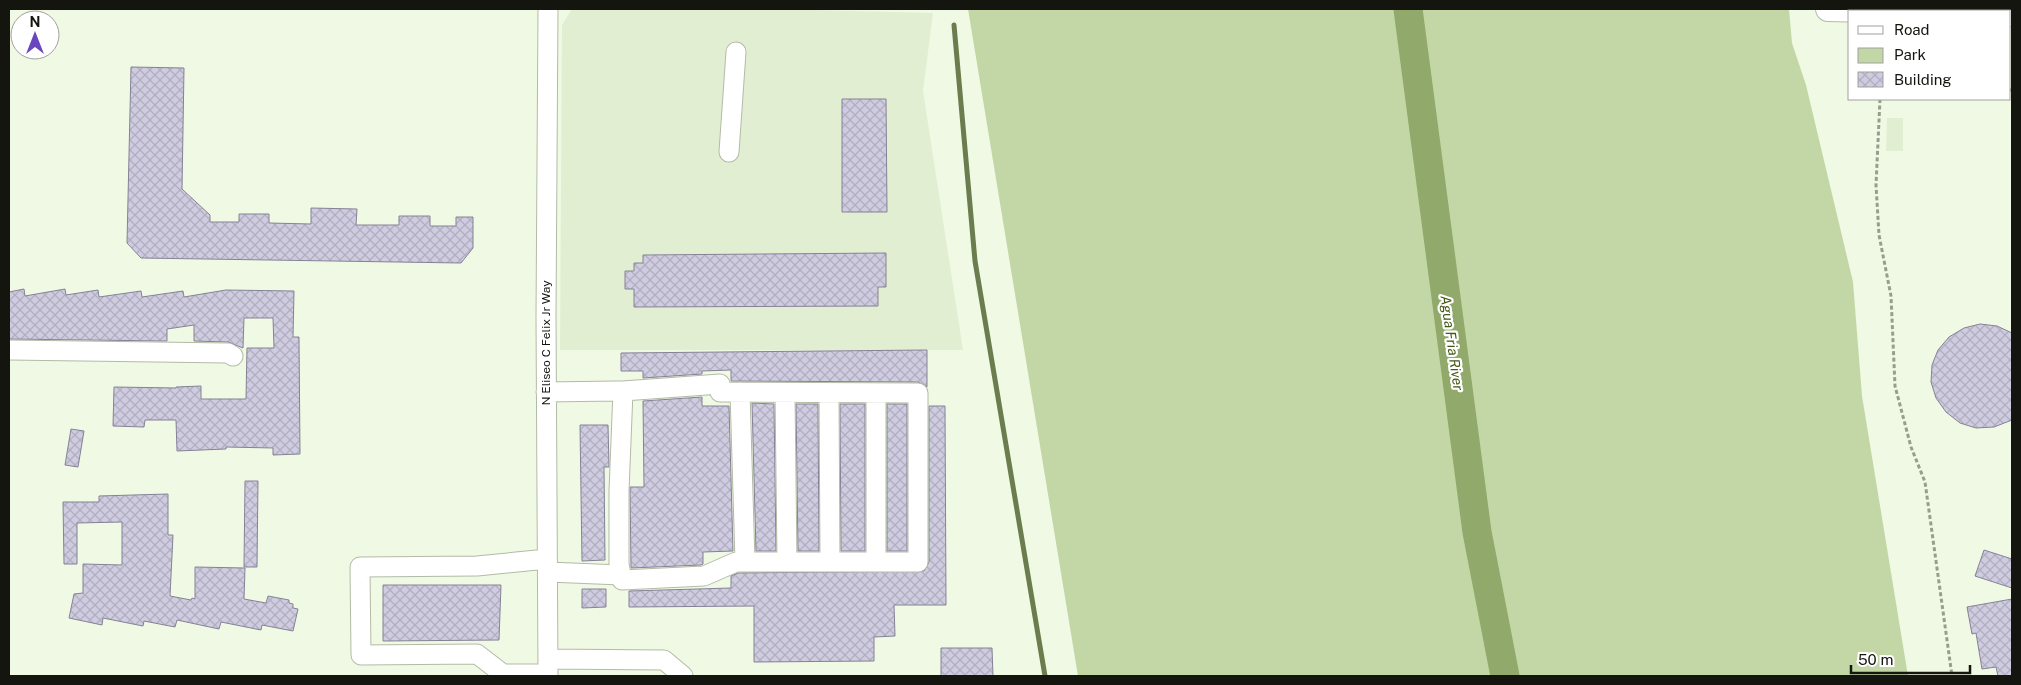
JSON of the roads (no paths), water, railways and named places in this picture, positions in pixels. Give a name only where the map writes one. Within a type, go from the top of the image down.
[{"type":"main road","points":[[1828,9],[1871,10]]},
{"type":"street","name":"N Eliseo C Felix Jr Way","points":[[548,9],[546,392],[548,670]]},
{"type":"street","points":[[729,152],[736,52]]},
{"type":"street","points":[[9,350],[228,353],[233,356]]},
{"type":"street","points":[[546,392],[623,390],[720,384],[720,392],[918,394],[918,562],[736,562],[704,576],[622,580],[619,564],[619,491],[623,390]]},
{"type":"street","points":[[740,392],[745,562]]},
{"type":"street","points":[[786,393],[788,562]]},
{"type":"street","points":[[829,393],[830,562]]},
{"type":"street","points":[[876,393],[876,562]]},
{"type":"street","points":[[621,575],[548,566],[360,567],[361,655],[478,654],[502,675],[664,660],[683,676]]},
{"type":"waterway","name":"Agua Fria River","points":[[1408,9],[1477,532],[1505,676]]},
{"type":"waterway","points":[[954,25],[975,261],[1045,676]]}]
